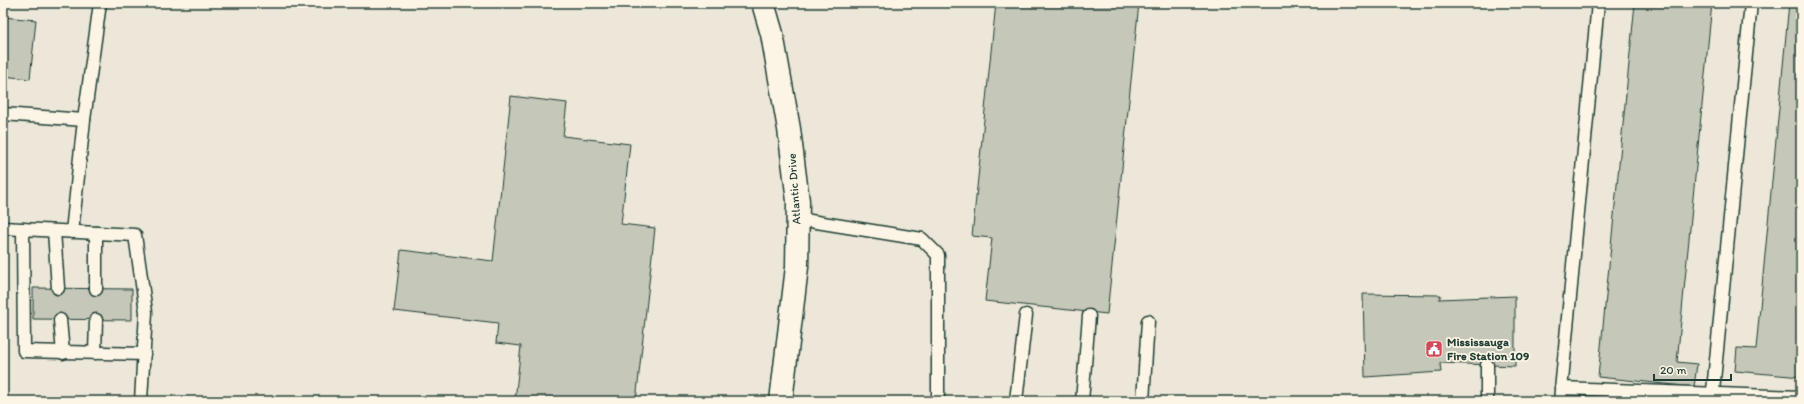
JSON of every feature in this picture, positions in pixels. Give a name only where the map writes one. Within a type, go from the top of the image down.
[{"type":"street","name":"Atlantic Drive","points":[[763,3],[772,34],[789,129],[798,201],[797,267],[781,401]]},
{"type":"lane","points":[[72,232],[84,120],[100,3]]},
{"type":"lane","points":[[1560,401],[1598,3]]},
{"type":"lane","points":[[1712,397],[1750,3]]},
{"type":"lane","points":[[3,114],[84,120]]},
{"type":"lane","points":[[798,219],[922,239],[938,255],[938,401]]},
{"type":"lane","points":[[3,228],[135,235],[146,312],[141,401]]},
{"type":"lane","points":[[23,229],[24,350],[62,353],[144,354]]},
{"type":"lane","points":[[54,231],[58,288]]},
{"type":"lane","points":[[96,233],[96,288]]},
{"type":"lane","points":[[1016,401],[1026,315]]},
{"type":"lane","points":[[1082,401],[1089,316]]},
{"type":"lane","points":[[60,320],[62,353]]},
{"type":"lane","points":[[96,320],[96,353]]},
{"type":"lane","points":[[1143,401],[1148,321]]},
{"type":"lane","points":[[1486,401],[1487,365]]},
{"type":"lane","points":[[1561,388],[1712,397],[1801,397]]},
{"type":"shaded area","points":[[3,3],[1801,3],[1801,401],[3,401]]},
{"type":"building","points":[[996,3],[1139,3],[1107,314],[985,301],[992,238],[972,236]]},
{"type":"building","points":[[1635,3],[1712,3],[1677,362],[1697,364],[1694,387],[1598,377]]},
{"type":"building","points":[[1789,3],[1801,3],[1801,377],[1735,371],[1737,348],[1756,349]]},
{"type":"building","points":[[3,17],[36,20],[30,79],[3,76]]},
{"type":"building","points":[[511,96],[567,103],[563,136],[630,144],[621,224],[655,228],[636,401],[515,400],[521,346],[496,343],[498,323],[394,311],[401,250],[493,261]]},
{"type":"building","points":[[33,288],[132,289],[132,320],[33,319]]},
{"type":"building","points":[[1363,294],[1441,295],[1439,299],[1515,296],[1515,366],[1440,363],[1441,372],[1365,377]]},
{"type":"place","name":"Mississauga Fire Station 109","points":[[1434,349]]}]
